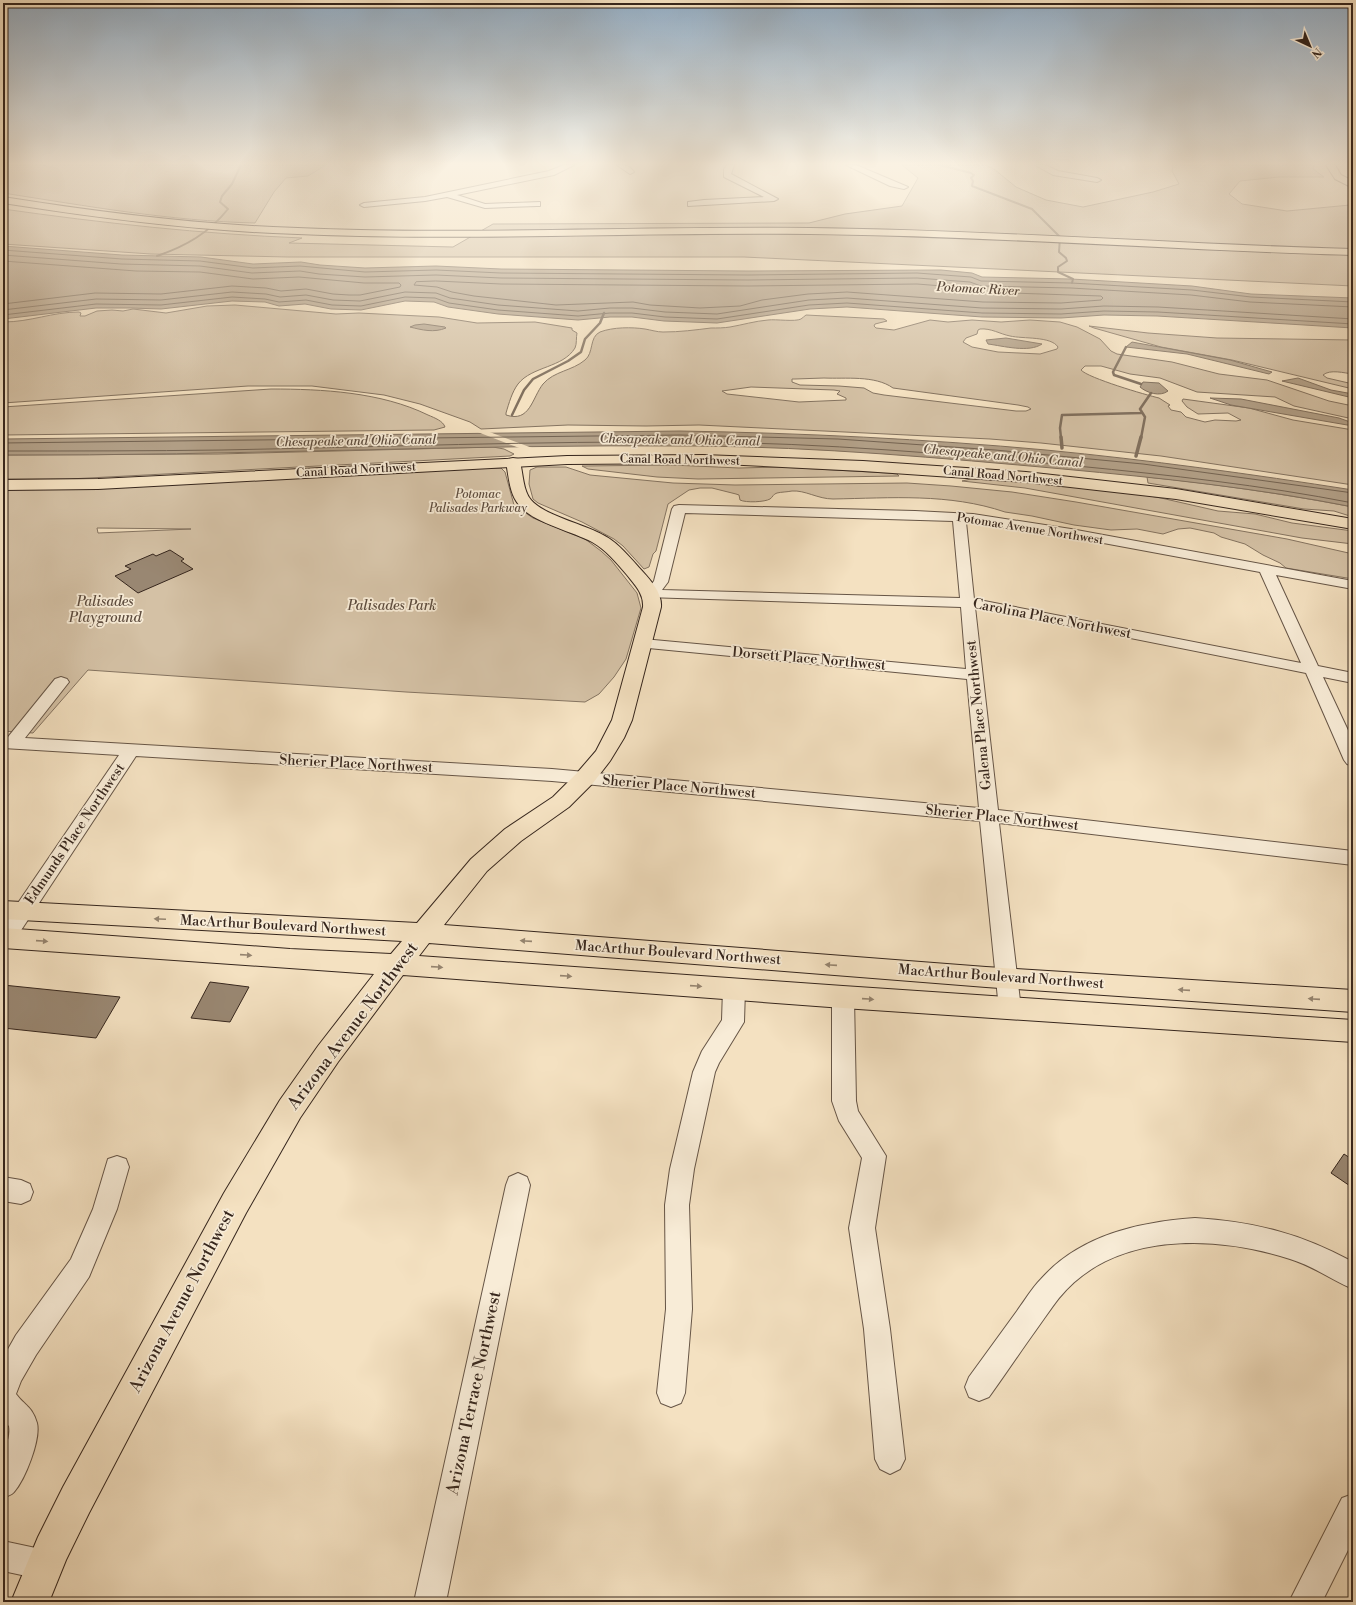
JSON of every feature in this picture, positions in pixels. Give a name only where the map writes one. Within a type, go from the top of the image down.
[{"type":"main road","points":[[1028,240],[1353,256]]},
{"type":"main road","points":[[1134,245],[1353,252]]},
{"type":"main road","name":"Canal Road Northwest","points":[[3,485],[112,483],[513,462],[604,459],[703,459],[965,472],[1156,491],[1353,524]]},
{"type":"main road","points":[[513,462],[522,496],[529,506],[544,515],[585,532],[606,544],[639,578],[651,594]]},
{"type":"main road","name":"Arizona Avenue Northwest","points":[[30,1602],[45,1565],[76,1500],[253,1170],[290,1109],[328,1054],[378,988],[479,865],[492,852],[517,832],[557,806],[585,778],[603,756],[619,728],[625,711],[653,603],[651,594]]},
{"type":"main road","name":"MacArthur Boulevard Northwest","points":[[13,911],[423,933],[1007,978],[1353,1001]]},
{"type":"main road","points":[[4,938],[734,988],[1010,1009],[1353,1031]]},
{"type":"street","name":"Arizona Avenue Northwest","points":[[651,594],[660,582],[679,509]]},
{"type":"street","name":"Potomac Avenue Northwest","points":[[679,509],[959,517],[1025,526],[1353,585]]},
{"type":"street","name":"Galena Place Northwest","points":[[959,517],[1010,1009]]},
{"type":"street","points":[[1266,569],[1353,760]]},
{"type":"street","name":"Carolina Place Northwest","points":[[651,594],[968,602],[987,604],[1353,678]]},
{"type":"street","name":"Dorsett Place Northwest","points":[[643,644],[975,675]]},
{"type":"street","points":[[8,742],[61,682]]},
{"type":"street","name":"Sherier Place Northwest","points":[[8,742],[585,778],[989,815],[1353,858]]},
{"type":"street","name":"Edmunds Place Northwest","points":[[4,938],[13,911],[131,750]]},
{"type":"street","points":[[671,1393],[679,1309],[680,1278],[677,1216],[681,1176],[704,1072],[710,1058],[733,1022],[734,988]]},
{"type":"street","points":[[844,997],[844,1101],[847,1114],[874,1156],[862,1228],[877,1329],[890,1459]]},
{"type":"street","points":[[3,1391],[10,1373],[26,1346],[80,1268],[105,1209],[117,1167]]},
{"type":"street","name":"Arizona Terrace Northwest","points":[[430,1602],[518,1185]]},
{"type":"street","points":[[979,1387],[1050,1288],[1063,1274],[1085,1258],[1104,1248],[1135,1237],[1179,1230],[1210,1231],[1242,1235],[1292,1247],[1353,1276]]},
{"type":"street","points":[[3,1398],[3,1402],[8,1408],[20,1417],[24,1433],[20,1450],[3,1483]]},
{"type":"street","points":[[1305,1602],[1353,1509]]},
{"type":"street","points":[[3,1556],[45,1565]]},
{"type":"green space","points":[[3,240],[297,240],[289,243],[453,247],[465,240],[1353,240],[1353,286],[744,257],[288,257],[151,254],[3,244]]},
{"type":"green space","points":[[235,305],[336,314],[359,313],[439,317],[477,323],[535,322],[572,328],[572,330],[577,333],[575,348],[570,355],[563,360],[524,378],[516,387],[506,413],[506,415],[514,417],[520,416],[529,408],[539,390],[547,380],[552,376],[580,364],[588,357],[594,338],[597,334],[611,329],[634,328],[661,332],[681,331],[728,327],[768,320],[798,320],[802,319],[806,315],[884,319],[887,321],[875,324],[874,326],[876,328],[894,330],[930,320],[948,322],[972,320],[1001,322],[1030,320],[1060,322],[1077,327],[1100,339],[1111,351],[1117,354],[1172,362],[1219,374],[1267,380],[1329,401],[1353,406],[1353,419],[1294,406],[1275,397],[1197,392],[1160,378],[1130,374],[1101,366],[1085,366],[1081,370],[1105,382],[1159,398],[1170,405],[1168,406],[1171,410],[1181,412],[1186,417],[1205,422],[1215,420],[1241,420],[1228,413],[1198,414],[1187,407],[1182,401],[1183,399],[1249,408],[1293,420],[1353,430],[1353,485],[1161,456],[990,439],[699,425],[568,425],[481,429],[470,422],[420,404],[384,395],[312,386],[248,386],[3,403],[3,322],[13,322],[69,312],[79,312],[81,313],[80,316],[85,316],[97,311],[123,311],[133,309],[166,313],[207,306]],"holes":[[[978,330],[992,330],[1016,337],[1043,339],[1054,343],[1058,347],[1057,349],[1040,354],[998,352],[972,347],[963,342],[966,338],[977,334]],[[792,379],[869,379],[878,381],[893,388],[1018,405],[1031,409],[1026,411],[1016,411],[884,395],[873,393],[864,388],[800,385],[792,382]],[[751,387],[834,390],[840,391],[837,394],[846,398],[846,400],[799,402],[727,394],[722,391]]]},
{"type":"green space","points":[[1089,326],[1148,333],[1217,338],[1353,340],[1353,374],[1329,372],[1323,375],[1327,378],[1353,384],[1353,389],[1232,360],[1161,347]]},
{"type":"green space","points":[[271,389],[351,393],[391,401],[433,417],[445,427],[434,430],[3,435],[3,407]]},
{"type":"green space","points":[[493,447],[504,449],[514,454],[510,456],[69,479],[3,479],[3,455],[218,454]]},
{"type":"green space","points":[[672,465],[739,468],[780,467],[888,473],[897,474],[899,476],[698,479],[657,477],[588,469],[582,466]]},
{"type":"green space","points":[[537,467],[566,467],[590,475],[673,483],[735,485],[907,483],[1012,492],[1287,539],[1353,554],[1353,579],[1286,568],[1280,563],[1245,544],[1221,537],[1214,533],[1190,528],[1178,529],[1163,534],[1137,529],[1111,530],[1074,525],[1005,512],[984,506],[941,499],[827,499],[802,492],[792,491],[776,493],[770,499],[764,501],[747,502],[740,500],[739,495],[712,488],[689,490],[668,504],[656,551],[653,554],[649,567],[644,569],[623,546],[614,539],[582,522],[538,503],[533,499],[529,484],[530,470]]},
{"type":"green space","name":"Palisades Park","points":[[463,468],[501,468],[505,472],[514,505],[533,518],[585,539],[601,551],[611,560],[637,593],[641,608],[626,659],[614,677],[599,694],[585,702],[406,692],[88,670],[33,733],[3,731],[3,488]],"holes":[[[97,528],[191,529],[98,533]]]},
{"type":"green space","points":[[1147,477],[1250,490],[1353,507],[1353,517],[1334,511],[1304,509],[1148,483]]},
{"type":"green space","points":[[971,479],[993,479],[1133,493],[1218,511],[1255,514],[1292,523],[1353,531],[1353,544],[1302,538],[1025,488],[962,481]]},
{"type":"water","name":"Potomac River","points":[[3,246],[122,255],[201,257],[253,264],[301,262],[320,265],[365,268],[436,266],[501,269],[748,271],[941,270],[972,273],[982,277],[1071,279],[1192,286],[1251,294],[1353,298],[1353,328],[1157,316],[1104,315],[1061,318],[982,317],[847,307],[810,309],[717,323],[664,321],[632,317],[610,317],[578,320],[498,314],[448,307],[434,302],[405,301],[361,310],[331,309],[305,304],[279,306],[265,302],[232,301],[161,309],[96,308],[3,319]]},
{"type":"water","points":[[424,324],[446,328],[432,331],[410,327]]},
{"type":"water","points":[[1006,338],[1042,344],[1037,347],[1016,348],[988,344],[986,340]]},
{"type":"water","points":[[1132,342],[1230,360],[1272,372],[1269,374],[1187,354],[1126,347]]},
{"type":"water","points":[[1298,378],[1331,390],[1353,394],[1353,398],[1282,381]]},
{"type":"water","points":[[1143,382],[1159,383],[1168,391],[1157,394],[1146,391],[1140,387]]},
{"type":"water","points":[[1210,398],[1241,399],[1339,418],[1353,423],[1353,426],[1231,405]]},
{"type":"water","name":"Chesapeake and Ohio Canal","points":[[680,431],[772,433],[909,440],[1001,446],[1123,458],[1353,490],[1353,507],[1281,494],[1136,476],[926,457],[788,448],[610,446],[436,448],[176,454],[3,455],[3,439]]},
{"type":"pier","points":[[475,431],[487,431],[535,449],[522,449]]},
{"type":"building","points":[[170,550],[184,559],[181,561],[193,569],[138,593],[115,576],[131,569],[125,566],[153,554],[156,556]]},
{"type":"building","points":[[210,982],[249,987],[230,1022],[191,1018]]},
{"type":"building","points":[[3,985],[120,997],[96,1038],[3,1028]]},
{"type":"building","points":[[1344,1154],[1353,1160],[1353,1188],[1331,1173]]},
{"type":"waterway","points":[[157,256],[178,248],[193,240]]},
{"type":"waterway","points":[[1060,240],[1059,252],[1066,258],[1067,261],[1058,267],[1058,272],[1073,279],[1072,283]]},
{"type":"waterway","points":[[512,415],[524,390],[533,379],[568,361],[581,352],[585,339],[600,323],[604,313]]},
{"type":"waterway","points":[[1126,347],[1113,372],[1114,375],[1141,384]]},
{"type":"waterway","points":[[1141,438],[1145,417],[1140,409],[1151,393]]},
{"type":"waterway","points":[[1061,438],[1060,428],[1062,415],[1141,413]]},
{"type":"waterway","name":"Chesapeake and Ohio Canal","points":[[1061,437],[1062,448]]},
{"type":"waterway","points":[[1136,456],[1141,437]]},
{"type":"park label","name":"Potomac Palisades Parkway","points":[[478,501]]},
{"type":"park label","name":"Palisades Playground","points":[[105,610]]}]
